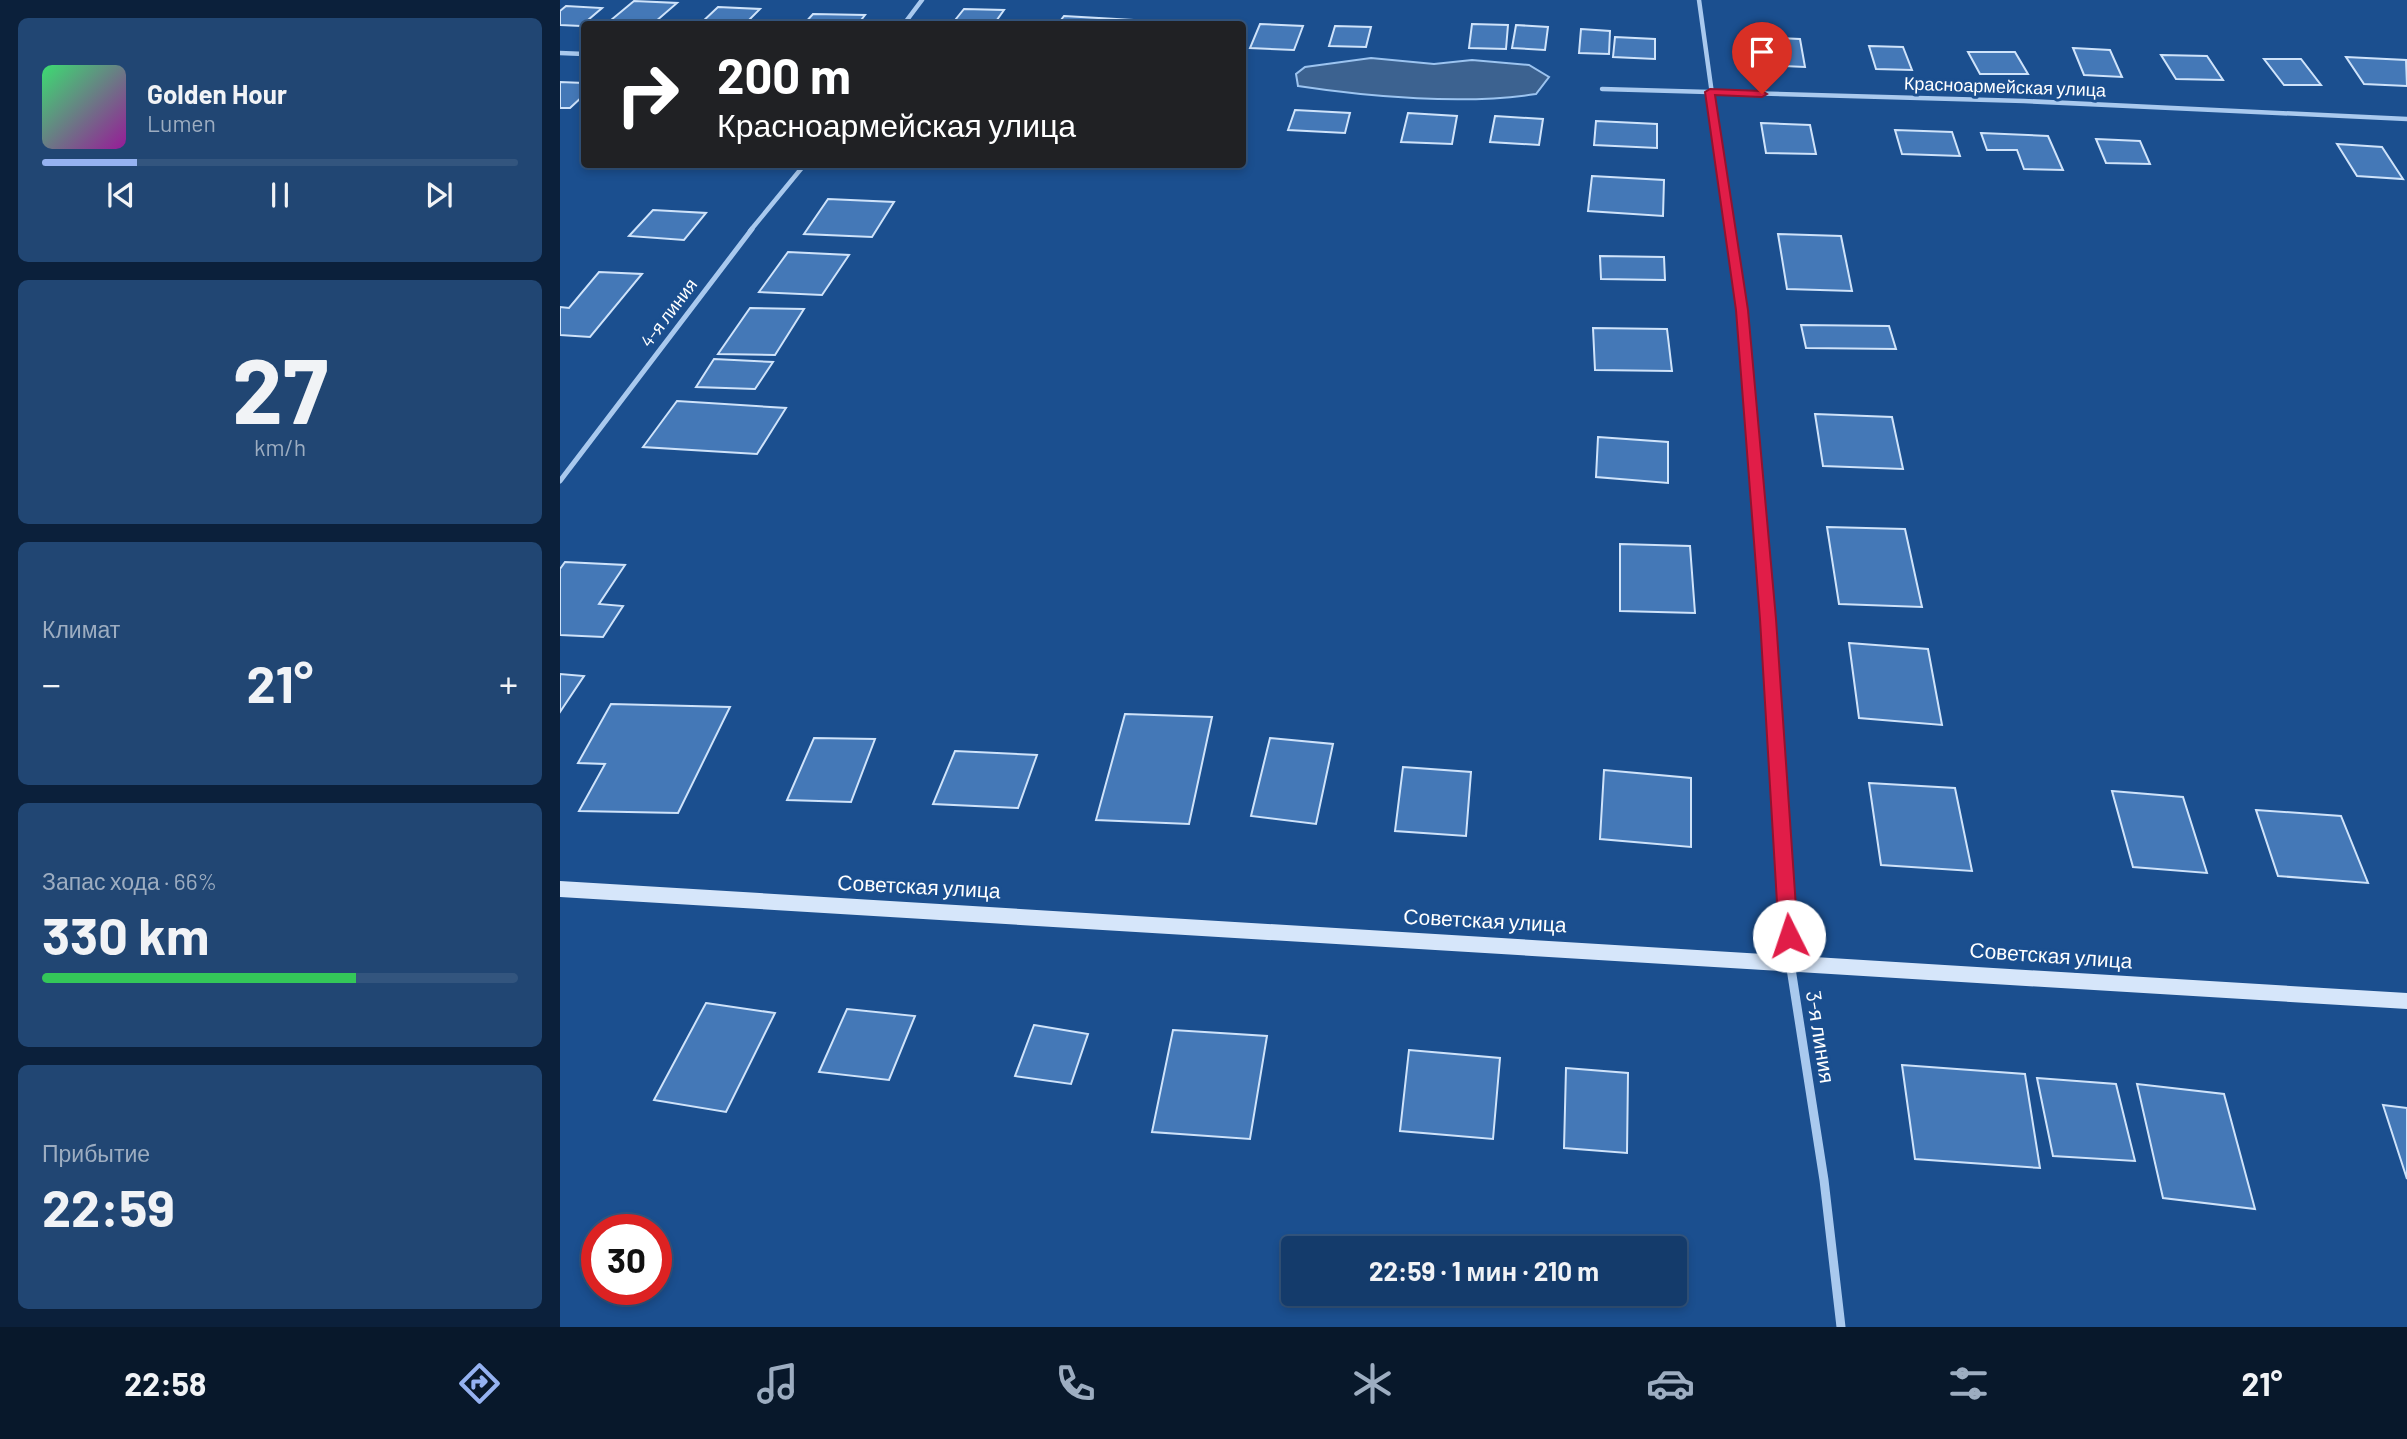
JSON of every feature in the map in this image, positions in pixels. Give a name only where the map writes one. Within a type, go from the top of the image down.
[{"type":"main road","name":"Советская улица","points":[[560,889],[2407,1001]]},
{"type":"street","points":[[906,21],[922,0]]},
{"type":"street","name":"3-я линия","points":[[1699,0],[1742,310],[1768,619],[1790,962],[1824,1180],[1841,1327]]},
{"type":"street","points":[[560,53],[581,54]]},
{"type":"street","name":"Красноармейская улица","points":[[1602,89],[2024,101],[2407,118]]},
{"type":"street","name":"4-я линия","points":[[560,481],[726,260],[802,168]]},
{"type":"water","points":[[1371,58],[1434,64],[1472,60],[1529,65],[1549,77],[1536,94],[1479,99],[1386,96],[1298,86],[1296,74],[1305,67]]},
{"type":"building","points":[[634,1],[677,3],[656,21],[611,20]]},
{"type":"building","points":[[566,6],[602,8],[587,21],[581,21],[581,26],[560,25],[560,11]]},
{"type":"building","points":[[718,7],[760,9],[748,21],[703,21]]},
{"type":"building","points":[[964,9],[1004,10],[996,21],[954,21]]},
{"type":"building","points":[[813,14],[865,15],[860,21],[807,21]]},
{"type":"building","points":[[1064,16],[1132,20],[1131,21],[1060,21]]},
{"type":"building","points":[[1260,24],[1303,26],[1294,50],[1250,48]]},
{"type":"building","points":[[1472,24],[1508,25],[1506,49],[1469,48]]},
{"type":"building","points":[[1516,25],[1548,27],[1545,50],[1512,48]]},
{"type":"building","points":[[1335,26],[1371,27],[1366,47],[1329,46]]},
{"type":"building","points":[[1581,29],[1610,31],[1609,54],[1579,53]]},
{"type":"building","points":[[1615,37],[1655,39],[1655,59],[1613,57]]},
{"type":"building","points":[[1756,37],[1800,39],[1805,67],[1759,65]]},
{"type":"building","points":[[1869,46],[1903,47],[1912,70],[1876,69]]},
{"type":"building","points":[[2073,48],[2110,50],[2122,77],[2084,75]]},
{"type":"building","points":[[1968,52],[2015,52],[2028,74],[1980,74]]},
{"type":"building","points":[[2161,55],[2207,56],[2223,80],[2176,79]]},
{"type":"building","points":[[2346,57],[2406,60],[2407,86],[2364,84]]},
{"type":"building","points":[[2264,59],[2301,59],[2321,85],[2284,85]]},
{"type":"building","points":[[560,82],[581,83],[581,98],[570,108],[560,108]]},
{"type":"building","points":[[1295,110],[1350,113],[1345,133],[1288,130]]},
{"type":"building","points":[[1408,113],[1457,116],[1452,144],[1401,142]]},
{"type":"building","points":[[1495,116],[1543,119],[1539,145],[1490,142]]},
{"type":"building","points":[[1596,121],[1657,124],[1657,148],[1594,145]]},
{"type":"building","points":[[1761,123],[1810,125],[1816,154],[1766,153]]},
{"type":"building","points":[[1895,130],[1952,132],[1960,156],[1902,154]]},
{"type":"building","points":[[1981,133],[2048,136],[2063,170],[2024,169],[2017,150],[1987,150]]},
{"type":"building","points":[[2096,139],[2140,141],[2150,164],[2106,163]]},
{"type":"building","points":[[2337,144],[2382,147],[2403,179],[2357,176]]},
{"type":"building","points":[[1592,176],[1664,180],[1663,216],[1588,211]]},
{"type":"building","points":[[828,199],[894,202],[872,237],[804,234]]},
{"type":"building","points":[[653,210],[706,213],[684,240],[629,236]]},
{"type":"building","points":[[1778,234],[1841,236],[1852,291],[1787,289]]},
{"type":"building","points":[[788,252],[849,255],[822,295],[759,292]]},
{"type":"building","points":[[1600,256],[1664,257],[1665,280],[1601,279]]},
{"type":"building","points":[[599,272],[642,274],[590,337],[560,335],[560,307],[569,308]]},
{"type":"building","points":[[750,308],[804,309],[775,355],[718,354]]},
{"type":"building","points":[[1801,325],[1889,326],[1896,349],[1806,348]]},
{"type":"building","points":[[1593,328],[1667,329],[1672,371],[1595,370]]},
{"type":"building","points":[[714,359],[773,362],[755,389],[696,387]]},
{"type":"building","points":[[677,401],[786,408],[757,454],[643,447]]},
{"type":"building","points":[[1815,414],[1892,417],[1903,469],[1823,466]]},
{"type":"building","points":[[1598,437],[1668,442],[1668,483],[1596,477]]},
{"type":"building","points":[[1827,527],[1905,529],[1922,607],[1839,604]]},
{"type":"building","points":[[1620,544],[1690,546],[1695,613],[1620,611]]},
{"type":"building","points":[[565,562],[625,565],[599,604],[623,606],[603,637],[560,635],[560,569]]},
{"type":"building","points":[[1849,643],[1928,649],[1942,725],[1859,718]]},
{"type":"building","points":[[560,674],[584,676],[560,712]]},
{"type":"building","points":[[611,704],[730,707],[678,813],[579,811],[605,764],[578,763]]},
{"type":"building","points":[[1125,714],[1212,717],[1189,824],[1096,820]]},
{"type":"building","points":[[814,738],[875,739],[851,802],[787,800]]},
{"type":"building","points":[[1270,738],[1333,744],[1316,824],[1251,816]]},
{"type":"building","points":[[955,751],[1037,755],[1018,808],[933,804]]},
{"type":"building","points":[[1403,767],[1471,772],[1466,836],[1395,831]]},
{"type":"building","points":[[1604,770],[1691,778],[1691,847],[1600,839]]},
{"type":"building","points":[[1869,783],[1955,788],[1972,871],[1881,865]]},
{"type":"building","points":[[2112,791],[2183,797],[2207,873],[2133,867]]},
{"type":"building","points":[[2256,810],[2341,816],[2368,883],[2278,876]]},
{"type":"building","points":[[706,1003],[775,1013],[726,1112],[654,1100]]},
{"type":"building","points":[[847,1009],[915,1016],[889,1080],[819,1072]]},
{"type":"building","points":[[1034,1025],[1088,1034],[1071,1084],[1015,1076]]},
{"type":"building","points":[[1173,1030],[1267,1036],[1250,1139],[1152,1132]]},
{"type":"building","points":[[1409,1050],[1500,1058],[1493,1139],[1400,1131]]},
{"type":"building","points":[[1902,1065],[2025,1074],[2040,1168],[1915,1159]]},
{"type":"building","points":[[1566,1068],[1628,1073],[1627,1153],[1564,1148]]},
{"type":"building","points":[[2037,1078],[2116,1084],[2135,1161],[2053,1156]]},
{"type":"building","points":[[2137,1084],[2224,1094],[2255,1209],[2163,1198]]},
{"type":"building","points":[[2383,1105],[2407,1108],[2407,1179]]},
{"type":"route","points":[[1762,94],[1710,92],[1742,310],[1768,619],[1789,936]]}]
